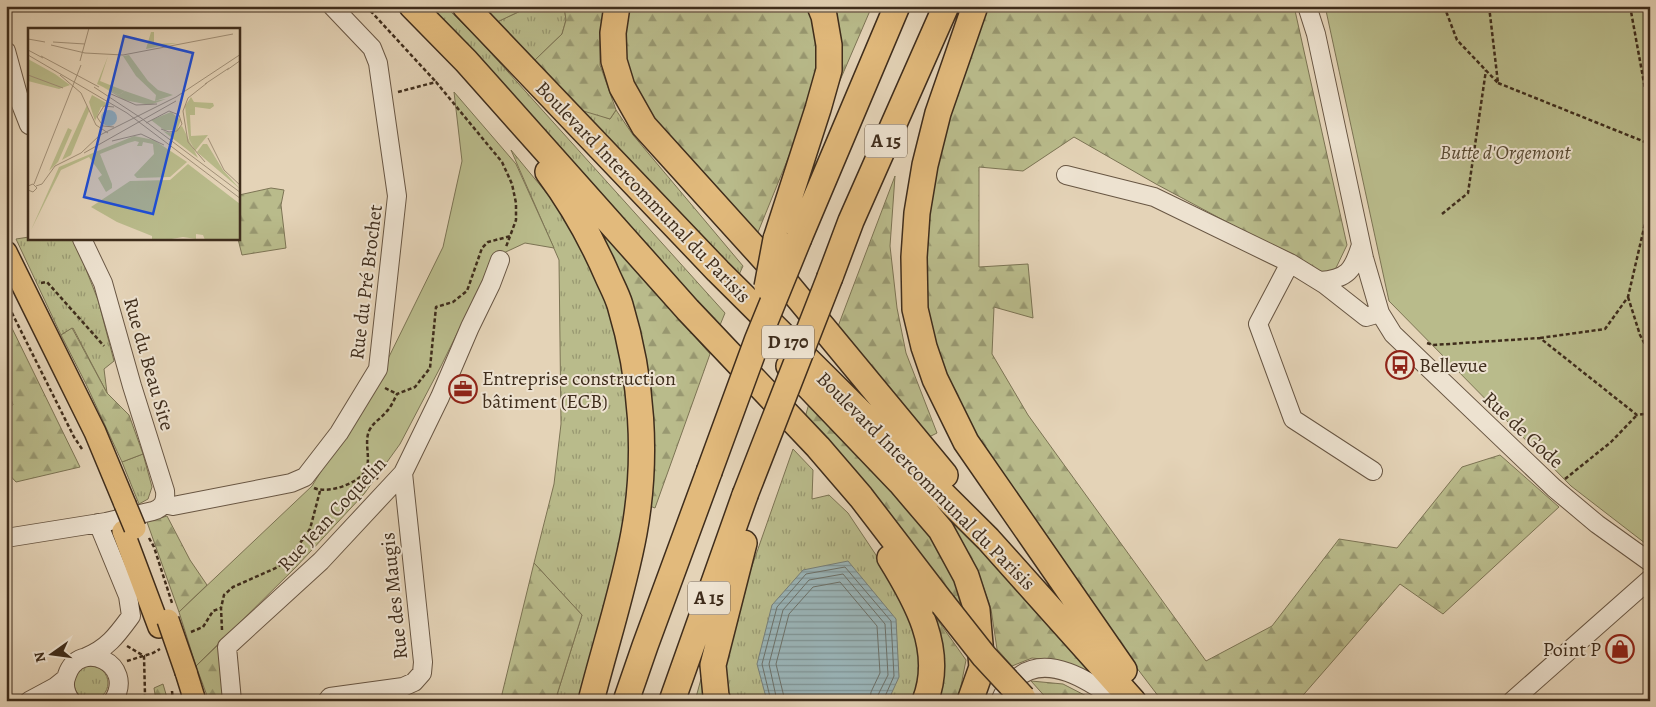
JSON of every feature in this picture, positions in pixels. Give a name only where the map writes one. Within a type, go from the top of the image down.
[{"type":"highway","points":[[404,6],[526,144],[550,175],[584,227],[600,258],[619,304],[636,369],[642,429],[640,482],[634,533],[590,701]]},
{"type":"highway","name":"Boulevard Intercommunal du Parisis","points":[[412,6],[466,60],[688,310],[818,447],[861,498],[1017,700]]},
{"type":"highway","name":"Boulevard Intercommunal du Parisis","points":[[465,6],[718,271],[988,539],[1133,701]]},
{"type":"highway","points":[[617,6],[613,33],[614,61],[622,87],[644,126],[787,284],[1094,657]]},
{"type":"highway","points":[[787,238],[829,70],[829,45],[824,16],[820,6]]},
{"type":"highway","name":"A 15","points":[[626,701],[757,341],[787,238],[897,6]]},
{"type":"highway","name":"A 15","points":[[672,701],[745,495],[851,221],[946,6]]},
{"type":"highway","points":[[975,6],[938,113],[925,165],[917,213],[914,257],[914,309],[935,379],[966,442],[1092,626],[1146,701]]},
{"type":"highway","points":[[483,26],[684,251],[824,404],[900,482],[942,530],[966,576],[977,610],[982,667],[970,701]]},
{"type":"highway","points":[[688,310],[802,441],[849,499],[882,545],[908,587],[926,627],[931,651],[932,673],[925,701]]},
{"type":"highway","points":[[718,701],[713,665],[745,541],[745,495]]},
{"type":"main road","points":[[6,252],[95,432],[120,506]]},
{"type":"main road","points":[[6,278],[88,445],[120,506],[135,530],[167,617],[181,675],[183,701]]},
{"type":"main road","points":[[181,675],[195,701]]},
{"type":"street","name":"Rue du Pré Brochet","points":[[305,477],[339,433],[378,369],[397,196],[378,63],[372,48],[332,6]]},
{"type":"street","name":"Rue de Gode","points":[[1307,6],[1316,34],[1361,245],[1380,313],[1393,334],[1554,488],[1597,524],[1650,562]]},
{"type":"street","points":[[6,51],[20,102],[28,122]]},
{"type":"street","points":[[1066,175],[1154,197],[1290,264],[1320,281],[1366,317],[1380,313]]},
{"type":"street","name":"Rue du Beau Site","points":[[82,240],[103,284],[165,490],[163,504]]},
{"type":"street","points":[[1320,281],[1334,280],[1349,272],[1354,266],[1361,245]]},
{"type":"street","name":"Rue Jean Coquelin","points":[[227,647],[321,561],[402,473],[440,397],[500,260]]},
{"type":"street","points":[[1290,264],[1258,324],[1293,419],[1373,471]]},
{"type":"street","name":"Rue des Maugis","points":[[327,701],[330,697],[403,687],[414,682],[422,673],[424,662],[402,473]]},
{"type":"street","points":[[6,538],[98,523],[156,510],[163,504],[173,506],[291,483],[305,477]]},
{"type":"street","points":[[71,701],[66,692],[65,679],[72,665],[78,660],[104,648],[121,630],[130,616],[128,596],[98,523]]},
{"type":"street","points":[[1512,701],[1650,579]]},
{"type":"street","points":[[227,647],[232,701]]},
{"type":"street","points":[[86,657],[95,656],[105,659],[113,665],[119,678],[116,693],[130,701]]},
{"type":"street","points":[[1017,700],[1004,690],[1020,675],[1034,668],[1049,667],[1082,678],[1118,701]]},
{"type":"street","points":[[29,701],[55,687],[65,679]]},
{"type":"path","points":[[366,6],[436,82],[502,162],[512,184],[516,203],[516,220],[500,260]]},
{"type":"path","points":[[1445,6],[1457,40],[1498,83],[1650,144]]},
{"type":"path","points":[[1489,6],[1498,83]]},
{"type":"path","points":[[1630,6],[1650,116]]},
{"type":"path","points":[[1442,214],[1468,193],[1486,70]]},
{"type":"path","points":[[383,93],[436,82]]},
{"type":"path","points":[[1425,343],[1433,345],[1540,338],[1605,329],[1628,297],[1650,202]]},
{"type":"path","points":[[305,477],[313,488],[320,491],[344,486],[360,476],[366,469],[366,438],[376,420],[387,412],[397,394],[415,387],[430,368],[436,307],[453,302],[467,291],[482,248],[488,242],[510,236]]},
{"type":"path","points":[[34,284],[48,282],[116,359],[124,357]]},
{"type":"path","points":[[1628,297],[1640,335],[1650,354]]},
{"type":"path","points":[[6,301],[74,437],[86,456]]},
{"type":"path","points":[[1540,338],[1637,415]]},
{"type":"path","points":[[1554,488],[1611,442],[1637,415],[1650,413]]},
{"type":"path","points":[[227,647],[221,626],[221,608],[224,595],[233,587],[278,567],[293,553],[310,529],[320,491]]},
{"type":"path","points":[[135,530],[154,547],[167,617]]},
{"type":"path","points":[[140,701],[145,695],[144,656]]},
{"type":"green space","points":[[423,6],[445,6],[472,32],[725,313],[718,330]]},
{"type":"green space","points":[[483,6],[531,6],[497,22]]},
{"type":"green space","points":[[531,6],[564,6],[566,20],[562,34],[535,60],[497,22]]},
{"type":"green space","points":[[564,6],[605,6],[600,31],[600,65],[616,110],[610,119],[580,110],[535,60],[562,34],[566,20]]},
{"type":"green space","points":[[629,6],[810,6],[818,33],[815,92],[754,242],[666,137],[625,74],[621,42]]},
{"type":"green space","points":[[829,6],[872,6],[829,106]]},
{"type":"green space","points":[[984,6],[1294,6],[1347,245],[1335,270],[1322,273],[1156,184],[1074,137],[1023,171],[979,167],[979,267],[1028,264],[1033,318],[994,307],[992,354],[1028,415],[1206,661],[1272,626],[1339,539],[1397,548],[1462,467],[1500,455],[1559,507],[1443,614],[1400,584],[1298,701],[1162,701],[1101,621],[977,439],[944,375],[924,306],[922,257],[933,166]]},
{"type":"green space","name":"Butte d'Orgemont","points":[[1325,6],[1650,6],[1650,547],[1571,486],[1389,301]]},
{"type":"green space","points":[[454,92],[516,164],[554,248],[525,243],[495,257],[400,444],[364,494],[296,567],[196,666],[179,612],[312,486],[381,373],[443,247],[462,161]]},
{"type":"green space","points":[[578,107],[610,119],[616,110],[633,135],[743,266],[737,279]]},
{"type":"green space","points":[[511,150],[554,202],[580,238],[604,292],[625,360],[632,449],[624,551],[580,701],[555,701],[582,615],[534,563],[554,484],[561,424],[559,260]]},
{"type":"green space","points":[[895,176],[890,246],[897,308],[906,353],[937,433],[929,437],[834,337]]},
{"type":"green space","points":[[271,188],[284,190],[281,205],[286,248],[242,255],[238,240],[240,240],[240,195]]},
{"type":"green space","points":[[604,234],[710,354],[655,508],[647,505],[600,238]]},
{"type":"green space","points":[[28,237],[28,240],[74,240],[98,300],[114,361],[104,369],[107,393],[73,328],[61,335],[16,239]]},
{"type":"green space","points":[[6,316],[80,467],[16,482],[6,471],[6,407],[13,405],[6,381]]},
{"type":"green space","points":[[72,328],[107,393],[129,415],[143,454],[122,462],[61,335]]},
{"type":"green space","points":[[810,400],[933,537],[950,564],[964,617],[804,421]]},
{"type":"green space","points":[[793,449],[813,470],[812,499],[829,495],[848,513],[898,588],[914,628],[922,669],[915,701],[727,701],[724,646]]},
{"type":"green space","points":[[143,454],[152,487],[148,499],[139,504],[122,462]]},
{"type":"green space","points":[[948,509],[1097,678],[1061,661],[1032,658],[1012,666],[997,649],[991,609],[978,572],[946,516]]},
{"type":"green space","points":[[167,516],[190,560],[207,585],[179,612],[147,522]]},
{"type":"green space","points":[[534,563],[582,615],[555,701],[502,701],[502,694]]},
{"type":"green space","points":[[927,605],[966,660],[958,701],[937,701]]},
{"type":"green space","points":[[219,644],[225,701],[209,701],[196,666]]},
{"type":"green space","points":[[91,666],[98,667],[103,671],[107,676],[107,690],[103,695],[98,699],[91,700],[84,699],[79,695],[75,690],[74,683],[75,676],[79,671],[84,667]]},
{"type":"green space","points":[[701,679],[706,701],[695,701]]},
{"type":"green space","points":[[1031,681],[1063,684],[1096,701],[1049,701]]},
{"type":"green space","points":[[163,684],[168,701],[156,701],[154,688]]},
{"type":"water","points":[[848,561],[896,619],[899,677],[888,701],[767,701],[757,664],[772,605],[803,570]]},
{"type":"place","name":"Bellevue","points":[[1400,365]]},
{"type":"place","name":"Entreprise construction bâtiment (ECB)","points":[[463,389]]},
{"type":"place","name":"Point P","points":[[1620,649]]}]
